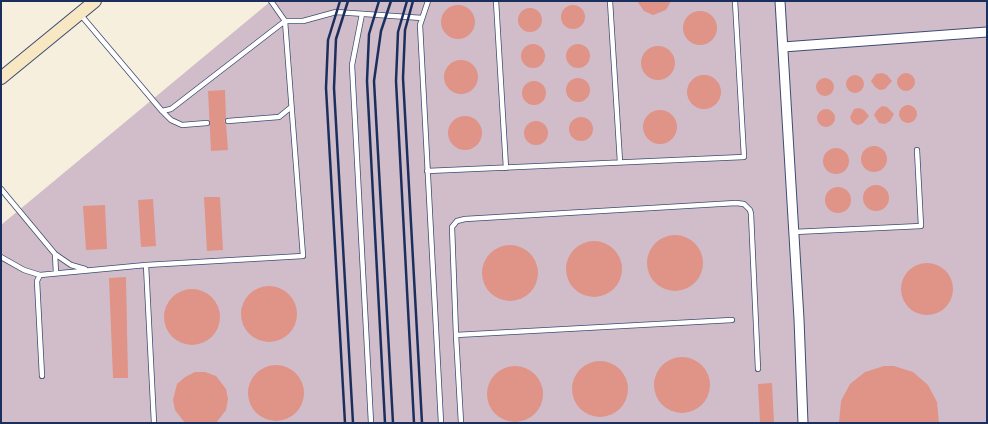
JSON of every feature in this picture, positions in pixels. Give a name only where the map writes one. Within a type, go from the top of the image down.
[{"type":"street","points":[[1,78],[95,1]]},
{"type":"street","points":[[780,1],[794,232],[803,423]]},
{"type":"street","points":[[783,47],[987,32]]},
{"type":"lane","points":[[1,257],[24,270],[40,275],[146,265],[303,256],[290,108],[285,21],[271,1]]},
{"type":"lane","points":[[428,1],[420,25],[441,423]]},
{"type":"lane","points":[[496,1],[506,168]]},
{"type":"lane","points":[[610,1],[620,162]]},
{"type":"lane","points":[[427,171],[744,157],[735,1]]},
{"type":"lane","points":[[162,111],[171,109],[285,21],[303,21],[336,12],[422,18]]},
{"type":"lane","points":[[80,13],[171,120],[182,125],[207,123]]},
{"type":"lane","points":[[362,14],[352,65],[371,423]]},
{"type":"lane","points":[[228,121],[279,117],[290,108]]},
{"type":"lane","points":[[794,232],[921,226],[917,150]]},
{"type":"lane","points":[[1,189],[55,254],[71,265],[87,270]]},
{"type":"lane","points":[[461,423],[452,232],[454,224],[461,219],[740,203],[748,207],[751,214],[758,369]]},
{"type":"lane","points":[[55,254],[56,273]]},
{"type":"lane","points":[[146,265],[154,423]]},
{"type":"lane","points":[[40,275],[37,281],[42,376]]},
{"type":"lane","points":[[456,335],[732,320]]},
{"type":"shaded area","points":[[271,1],[987,1],[987,423],[1,423],[1,225]]},
{"type":"building","points":[[637,1],[671,1],[666,10],[653,15],[644,11]]},
{"type":"building","points":[[458,5],[470,10],[475,22],[470,34],[458,39],[446,34],[441,22],[446,10]]},
{"type":"building","points":[[573,5],[582,8],[585,17],[582,26],[573,29],[564,26],[561,17],[564,8]]},
{"type":"building","points":[[530,8],[539,11],[542,20],[539,29],[530,32],[521,29],[518,20],[521,11]]},
{"type":"building","points":[[700,11],[712,16],[717,28],[712,40],[700,45],[688,40],[683,28],[688,16]]},
{"type":"building","points":[[533,44],[542,47],[545,56],[542,65],[533,68],[524,65],[521,56],[524,47]]},
{"type":"building","points":[[578,44],[587,47],[590,56],[587,65],[578,68],[569,65],[566,56],[569,47]]},
{"type":"building","points":[[658,46],[670,51],[675,63],[670,75],[658,80],[646,75],[641,63],[646,51]]},
{"type":"building","points":[[461,60],[473,65],[478,77],[473,89],[461,94],[449,89],[444,77],[449,65]]},
{"type":"building","points":[[882,73],[887,75],[892,81],[885,89],[880,90],[875,87],[871,81],[876,74]]},
{"type":"building","points":[[906,73],[912,76],[915,82],[912,88],[906,91],[900,88],[897,82],[900,76]]},
{"type":"building","points":[[704,75],[716,80],[721,92],[716,104],[704,109],[692,104],[687,92],[692,80]]},
{"type":"building","points":[[855,75],[861,78],[864,84],[861,90],[855,93],[849,90],[846,84],[849,78]]},
{"type":"building","points":[[578,78],[587,81],[590,90],[587,99],[578,102],[569,99],[566,90],[569,81]]},
{"type":"building","points":[[825,78],[831,81],[834,87],[831,93],[825,96],[819,93],[816,87],[819,81]]},
{"type":"building","points":[[534,81],[543,84],[546,93],[543,102],[534,105],[525,102],[522,93],[525,84]]},
{"type":"building","points":[[225,90],[226,118],[224,121],[226,124],[228,150],[211,151],[208,91]]},
{"type":"building","points":[[908,105],[914,108],[917,114],[914,120],[908,123],[902,120],[899,114],[902,108]]},
{"type":"building","points":[[882,106],[887,107],[894,114],[890,121],[885,124],[879,123],[874,115]]},
{"type":"building","points":[[859,108],[864,110],[869,116],[862,124],[857,125],[852,122],[850,117],[854,109]]},
{"type":"building","points":[[826,109],[832,112],[835,118],[832,124],[826,127],[820,124],[817,118],[820,112]]},
{"type":"building","points":[[660,110],[672,115],[677,127],[672,139],[660,144],[648,139],[643,127],[648,115]]},
{"type":"building","points":[[465,116],[477,121],[482,133],[477,145],[465,150],[453,145],[448,133],[453,121]]},
{"type":"building","points":[[581,117],[590,120],[593,129],[590,138],[581,141],[572,138],[569,129],[572,120]]},
{"type":"building","points":[[536,121],[545,124],[548,133],[545,142],[536,145],[527,142],[524,133],[527,124]]},
{"type":"building","points":[[874,146],[883,150],[887,159],[883,168],[874,172],[865,168],[861,159],[865,150]]},
{"type":"building","points":[[836,148],[845,152],[849,161],[845,170],[836,174],[827,170],[823,161],[827,152]]},
{"type":"building","points":[[876,185],[885,189],[889,198],[885,207],[876,211],[867,207],[863,198],[867,189]]},
{"type":"building","points":[[838,187],[847,191],[851,200],[847,209],[838,213],[829,209],[825,200],[829,191]]},
{"type":"building","points":[[204,197],[220,197],[223,250],[207,251]]},
{"type":"building","points":[[153,199],[156,246],[141,247],[138,200]]},
{"type":"building","points":[[105,205],[107,249],[86,250],[83,206]]},
{"type":"building","points":[[675,235],[686,238],[695,243],[700,252],[703,263],[700,274],[695,283],[686,288],[675,291],[664,288],[655,283],[650,274],[647,263],[650,252],[655,243],[664,238]]},
{"type":"building","points":[[594,241],[605,244],[614,249],[619,258],[622,269],[619,280],[614,289],[605,294],[594,297],[583,294],[574,289],[569,280],[566,269],[569,258],[574,249],[583,244]]},
{"type":"building","points":[[510,245],[521,248],[530,253],[535,262],[538,273],[535,284],[530,293],[521,298],[510,301],[499,298],[490,293],[485,284],[482,273],[485,262],[490,253],[499,248]]},
{"type":"building","points":[[927,263],[941,267],[949,275],[953,289],[949,303],[941,311],[927,315],[913,311],[905,303],[901,289],[905,275],[913,267]]},
{"type":"building","points":[[126,277],[128,378],[113,378],[109,278]]},
{"type":"building","points":[[269,286],[280,288],[289,294],[295,303],[297,314],[295,325],[289,334],[280,340],[269,342],[258,340],[249,334],[243,325],[241,314],[243,303],[249,294],[258,288]]},
{"type":"building","points":[[192,289],[203,291],[212,297],[218,306],[220,317],[218,328],[212,337],[203,343],[192,345],[181,343],[172,337],[166,328],[164,317],[166,306],[172,297],[181,291]]},
{"type":"building","points":[[682,357],[693,359],[702,365],[708,374],[710,385],[708,396],[702,405],[693,411],[682,413],[671,411],[662,405],[656,396],[654,385],[656,374],[662,365],[671,359]]},
{"type":"building","points":[[600,361],[611,363],[620,369],[626,378],[628,389],[626,400],[620,409],[611,415],[600,417],[589,415],[580,409],[574,400],[572,389],[574,378],[580,369],[589,363]]},
{"type":"building","points":[[276,365],[287,367],[296,373],[302,382],[304,393],[302,404],[296,413],[287,419],[276,421],[265,419],[256,413],[250,404],[248,393],[250,382],[256,373],[265,367]]},
{"type":"building","points":[[515,366],[526,369],[535,374],[540,383],[543,394],[540,405],[535,414],[526,419],[515,422],[504,419],[495,414],[490,405],[487,394],[490,383],[495,374],[504,369]]},
{"type":"building","points":[[884,366],[894,366],[913,372],[928,385],[937,402],[939,423],[839,423],[841,401],[850,384],[865,372]]},
{"type":"building","points":[[195,372],[205,372],[216,376],[226,389],[228,399],[226,410],[216,423],[185,423],[175,410],[173,400],[177,384],[185,377]]},
{"type":"building","points":[[772,383],[774,423],[760,423],[758,384]]},
{"type":"railway","points":[[340,1],[328,40],[326,88],[345,423]]},
{"type":"railway","points":[[348,1],[336,39],[334,88],[353,423]]},
{"type":"railway","points":[[379,1],[369,34],[367,81],[385,423]]},
{"type":"railway","points":[[391,1],[381,31],[374,81],[393,423]]},
{"type":"railway","points":[[407,1],[398,32],[396,81],[414,423]]},
{"type":"railway","points":[[413,1],[405,30],[403,78],[422,423]]}]
